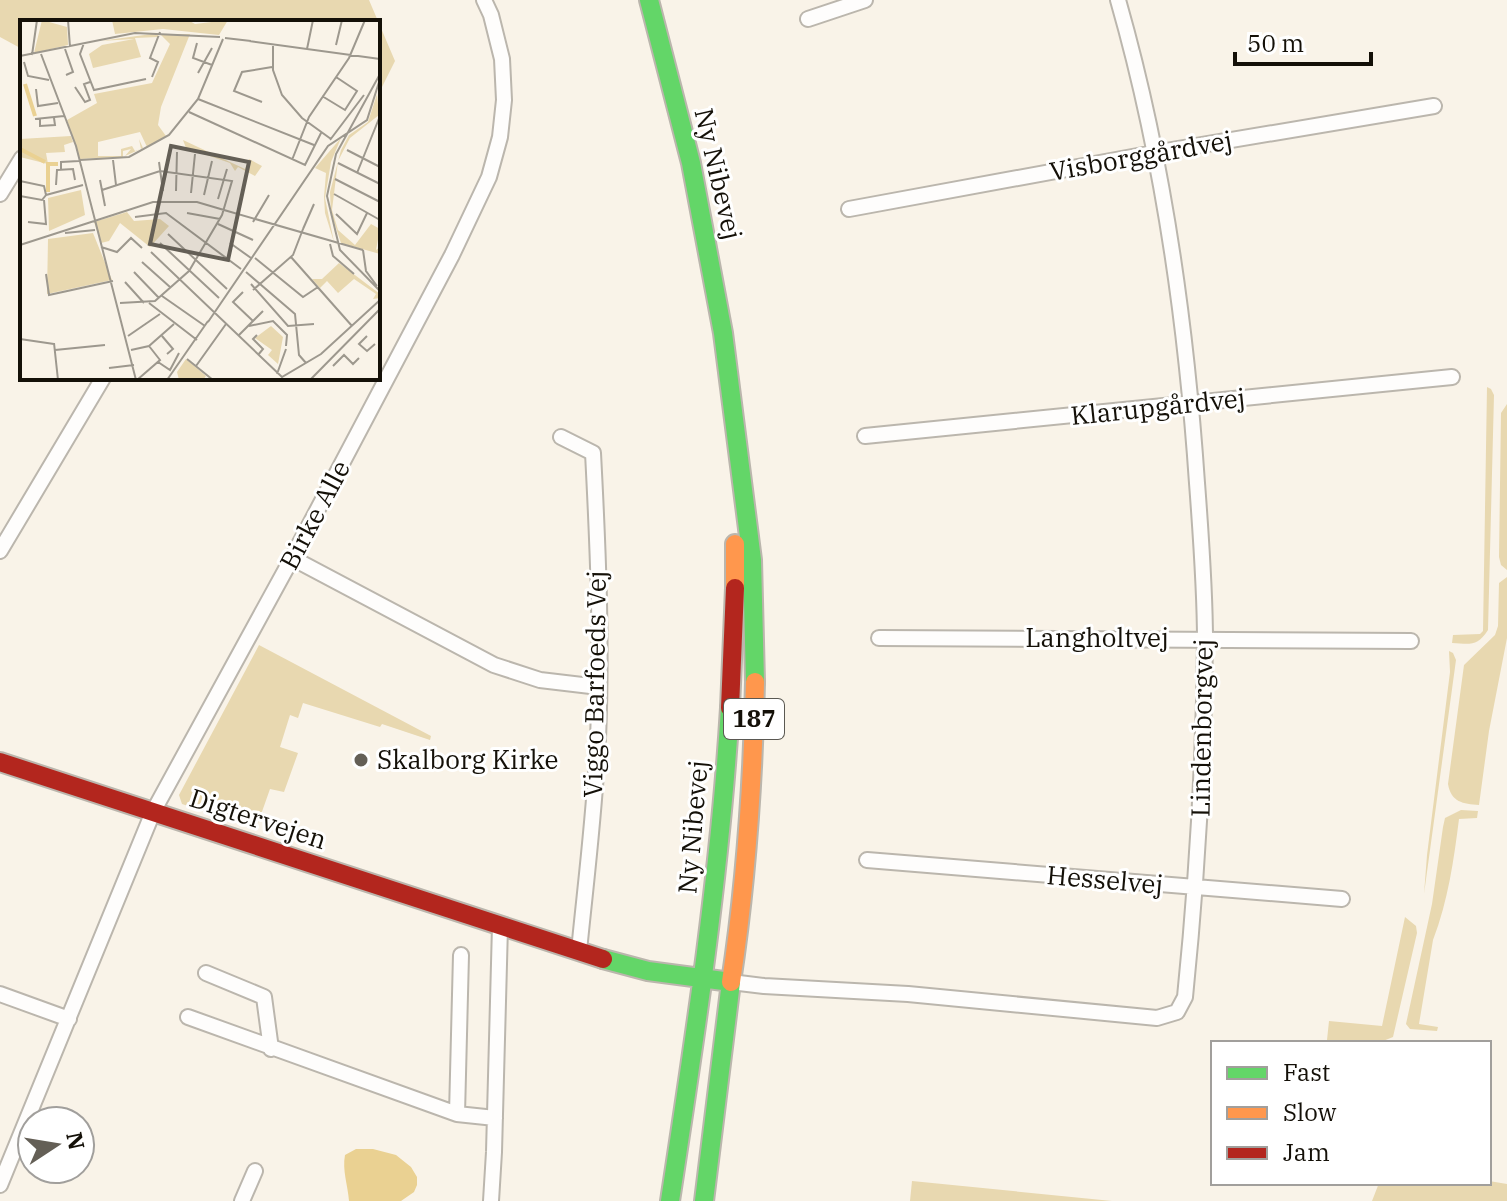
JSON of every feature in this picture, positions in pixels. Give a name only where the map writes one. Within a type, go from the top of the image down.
[{"type":"main road","name":"Ny Nibevej","points":[[649,0],[691,163],[706,239],[723,333],[752,560],[755,669],[749,813],[704,1201]]},
{"type":"main road","name":"Ny Nibevej","points":[[670,1201],[721,825],[735,588],[737,456]]},
{"type":"main road","name":"Digtervejen","points":[[0,762],[579,951],[648,971],[731,982]]},
{"type":"street","name":"Birke Alle","points":[[0,1185],[153,812],[443,274],[489,177],[500,137],[504,100],[502,59],[484,0]]},
{"type":"street","points":[[808,19],[865,0]]},
{"type":"street","name":"Lindenborgvej","points":[[731,982],[908,994],[1157,1018],[1177,1012],[1185,997],[1203,771],[1205,639],[1192,404],[1174,261],[1154,153],[1118,0]]},
{"type":"street","name":"Visborggårdvej","points":[[849,209],[1434,106]]},
{"type":"street","points":[[0,194],[20,161]]},
{"type":"street","name":"Klarupgårdvej","points":[[865,436],[1452,377]]},
{"type":"street","points":[[0,551],[102,380]]},
{"type":"street","name":"Viggo Barfoeds Vej","points":[[561,437],[593,453],[598,570],[598,740],[579,951]]},
{"type":"street","points":[[292,558],[494,665],[540,680],[599,687]]},
{"type":"street","name":"Langholtvej","points":[[879,638],[1411,641]]},
{"type":"street","name":"Hesselvej","points":[[867,860],[1342,899]]},
{"type":"street","points":[[491,1201],[500,926]]},
{"type":"street","points":[[457,1114],[461,955]]},
{"type":"street","points":[[206,973],[264,997],[271,1049]]},
{"type":"street","points":[[0,994],[69,1019]]},
{"type":"street","points":[[188,1017],[457,1114],[495,1118]]},
{"type":"street","points":[[242,1201],[255,1171]]},
{"type":"shaded area","points":[[0,0],[369,0],[378,20],[20,20],[20,48],[0,37]]},
{"type":"shaded area","points":[[380,26],[395,61],[380,91]]},
{"type":"shaded area","points":[[1487,387],[1494,395],[1488,630],[1477,642],[1452,643],[1453,635],[1480,634],[1483,631]]},
{"type":"shaded area","points":[[1507,404],[1507,570],[1501,565],[1499,557],[1501,413]]},
{"type":"shaded area","points":[[1507,577],[1507,638],[1479,805],[1468,804],[1452,795],[1448,784],[1464,665],[1495,635],[1499,583]]},
{"type":"shaded area","points":[[259,645],[431,736],[430,740],[303,703],[298,718],[290,715],[280,747],[298,753],[284,792],[270,789],[258,823],[251,826],[182,804],[179,795]]},
{"type":"shaded area","points":[[1449,651],[1456,660],[1424,894],[1450,672]]},
{"type":"shaded area","points":[[1461,810],[1478,811],[1477,818],[1459,819],[1450,880],[1433,940],[1419,1024],[1438,1027],[1437,1031],[1410,1029],[1406,1024],[1432,904],[1445,818]]},
{"type":"shaded area","points":[[1405,917],[1416,926],[1417,933],[1393,1037],[1383,1041],[1327,1040],[1329,1021],[1382,1026]]},
{"type":"shaded area","points":[[356,1149],[373,1149],[396,1155],[411,1167],[417,1177],[414,1192],[401,1201],[349,1201],[344,1161],[345,1155]]},
{"type":"shaded area","points":[[912,1181],[1112,1201],[910,1201]]},
{"type":"shaded area","points":[[1491,1181],[1507,1184],[1507,1201],[1372,1201],[1378,1185],[1491,1185]]},
{"type":"traffic: fast","points":[[649,0],[691,163],[723,333],[752,560],[755,682]]},
{"type":"traffic: fast","points":[[670,1201],[713,894],[730,708]]},
{"type":"traffic: fast","points":[[603,959],[648,971],[731,982],[704,1201]]},
{"type":"traffic: slow","points":[[735,544],[735,588]]},
{"type":"traffic: slow","points":[[731,982],[748,832],[755,682]]},
{"type":"traffic: jam","points":[[730,708],[735,588]]},
{"type":"traffic: jam","points":[[0,762],[603,959]]},
{"type":"place","name":"Skalborg Kirke","points":[[361,760]]}]
